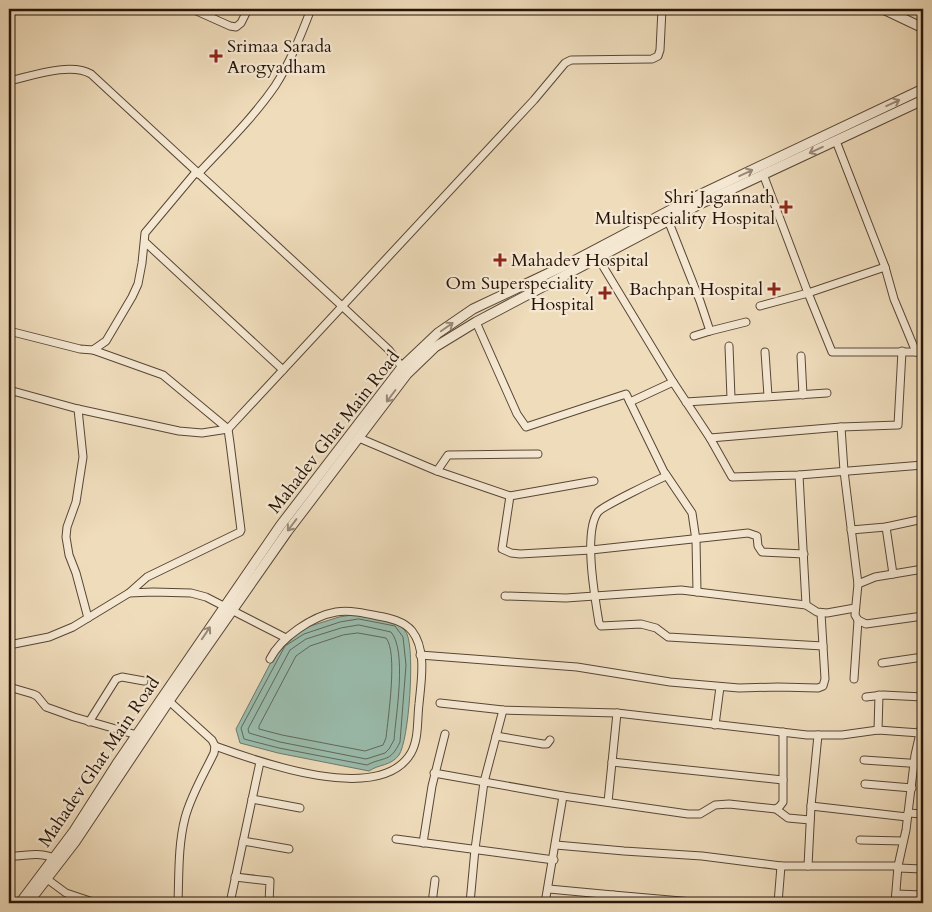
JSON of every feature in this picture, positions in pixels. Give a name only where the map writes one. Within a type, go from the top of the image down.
[{"type":"street","points":[[192,9],[236,27],[241,23],[248,9]]},
{"type":"street","points":[[93,350],[106,342],[138,284],[145,233],[197,173],[256,110],[275,85],[311,9]]},
{"type":"street","points":[[9,390],[78,409],[179,431],[202,433],[228,429],[534,100],[565,63],[571,60],[652,59],[658,56],[662,9]]},
{"type":"street","points":[[883,9],[923,28]]},
{"type":"street","points":[[9,81],[68,69],[82,70],[91,74],[343,306],[389,350],[402,367]]},
{"type":"street","name":"Mahadev Ghat Main Road","points":[[20,903],[57,860],[137,735],[280,526],[402,367],[438,333],[473,309],[568,264],[695,197],[923,89]]},
{"type":"street","points":[[28,903],[47,879],[57,860],[80,834],[168,701],[287,532],[407,374],[435,347],[476,322],[668,220],[923,100]]},
{"type":"street","points":[[763,174],[832,352],[920,352],[894,298],[885,267],[836,141]]},
{"type":"street","points":[[668,220],[710,331]]},
{"type":"street","points":[[145,242],[283,370]]},
{"type":"street","points":[[598,258],[673,382],[710,438],[732,477],[799,475],[923,465]]},
{"type":"street","points":[[760,306],[808,293],[885,267]]},
{"type":"street","points":[[476,322],[517,414],[526,427],[626,394],[665,474],[692,513],[696,540],[697,592]]},
{"type":"street","points":[[694,336],[746,322]]},
{"type":"street","points":[[9,331],[80,349],[93,350],[163,375],[228,429],[241,530],[146,577],[129,593],[73,627],[49,637],[9,645]]},
{"type":"street","points":[[729,346],[731,398]]},
{"type":"street","points":[[710,438],[841,427],[898,425],[902,351]]},
{"type":"street","points":[[765,352],[768,396]]},
{"type":"street","points":[[801,356],[803,395]]},
{"type":"street","points":[[630,402],[673,382]]},
{"type":"street","points":[[686,402],[827,393]]},
{"type":"street","points":[[78,409],[83,457],[76,502],[67,527],[66,537],[69,556],[76,573],[88,618]]},
{"type":"street","points":[[841,427],[844,471],[858,584],[855,615],[858,620],[866,624],[923,616]]},
{"type":"street","points":[[359,438],[437,471],[510,496],[594,480]]},
{"type":"street","points":[[437,471],[448,455],[538,454]]},
{"type":"street","points":[[665,474],[666,476],[599,510],[593,523],[591,550],[595,596],[601,626],[641,624],[656,628],[668,637],[823,646]]},
{"type":"street","points":[[799,475],[806,605]]},
{"type":"street","points":[[510,496],[502,549],[511,553],[591,550],[748,533],[757,536],[758,546],[762,552],[804,554]]},
{"type":"street","points":[[851,530],[886,527],[923,519]]},
{"type":"street","points":[[886,527],[893,574]]},
{"type":"street","points":[[858,584],[876,577],[923,569]]},
{"type":"street","points":[[505,596],[566,598],[681,590],[806,605],[821,613],[855,608]]},
{"type":"street","points":[[129,593],[191,593],[206,597],[286,638]]},
{"type":"street","points":[[215,746],[260,762],[311,774],[355,779],[371,777],[393,770],[400,766],[410,754],[415,743],[422,673],[416,638],[411,630],[402,622],[354,611],[328,614],[308,623],[286,638],[279,644],[270,658]]},
{"type":"street","points":[[420,655],[577,667],[627,676],[720,687],[818,688],[823,686],[825,679],[821,613]]},
{"type":"street","points":[[854,678],[858,620]]},
{"type":"street","points":[[882,663],[923,657]]},
{"type":"street","points":[[89,722],[116,679],[122,677],[144,681]]},
{"type":"street","points":[[9,687],[37,696],[46,707],[89,722],[137,735]]},
{"type":"street","points":[[715,725],[720,687]]},
{"type":"street","points":[[878,730],[879,695]]},
{"type":"street","points":[[866,697],[879,695],[923,697]]},
{"type":"street","points":[[168,701],[212,740],[215,746],[214,753],[192,797],[185,817],[181,845],[178,903]]},
{"type":"street","points":[[440,703],[503,710],[617,713],[818,735],[842,735],[878,730],[920,733]]},
{"type":"street","points":[[470,903],[484,782],[503,710]]},
{"type":"street","points":[[608,802],[617,713]]},
{"type":"street","points":[[895,903],[898,867],[904,841],[914,764],[923,721]]},
{"type":"street","points":[[776,809],[783,802],[783,732]]},
{"type":"street","points":[[423,842],[434,773],[445,734]]},
{"type":"street","points":[[808,866],[811,806],[818,735]]},
{"type":"street","points":[[496,736],[544,744],[547,744],[550,740]]},
{"type":"street","points":[[864,760],[923,764]]},
{"type":"street","points":[[230,903],[260,762]]},
{"type":"street","points":[[612,762],[783,780]]},
{"type":"street","points":[[434,773],[563,796],[688,814],[700,814],[715,805],[729,804],[776,809],[788,818],[810,820]]},
{"type":"street","points":[[866,784],[912,788]]},
{"type":"street","points":[[546,903],[563,796]]},
{"type":"street","points":[[252,799],[300,808]]},
{"type":"street","points":[[811,806],[907,815],[923,814]]},
{"type":"street","points":[[396,839],[554,860]]},
{"type":"street","points":[[860,840],[904,841]]},
{"type":"street","points":[[243,841],[289,849]]},
{"type":"street","points":[[556,844],[702,856],[781,866],[923,869]]},
{"type":"street","points":[[9,857],[43,854],[57,860]]},
{"type":"street","points":[[778,903],[781,866]]},
{"type":"street","points":[[235,877],[270,881],[269,903]]},
{"type":"street","points":[[47,879],[66,894],[96,903]]},
{"type":"street","points":[[432,903],[436,880]]},
{"type":"street","points":[[548,889],[704,903]]},
{"type":"street","points":[[614,894],[614,903]]},
{"type":"street","points":[[896,894],[923,895]]},
{"type":"water","points":[[359,614],[398,622],[407,634],[411,658],[410,696],[403,746],[396,759],[369,771],[278,753],[240,743],[236,729],[281,643],[301,629],[339,617]]},
{"type":"place","name":"Srimaa Sarada Arogyadham","points":[[216,56]]},
{"type":"place","name":"Shri Jagannath Multispeciality Hospital","points":[[786,207]]},
{"type":"place","name":"Mahadev Hospital","points":[[500,260]]},
{"type":"place","name":"Bachpan Hospital","points":[[774,289]]},
{"type":"place","name":"Om Superspeciality Hospital","points":[[605,293]]}]
